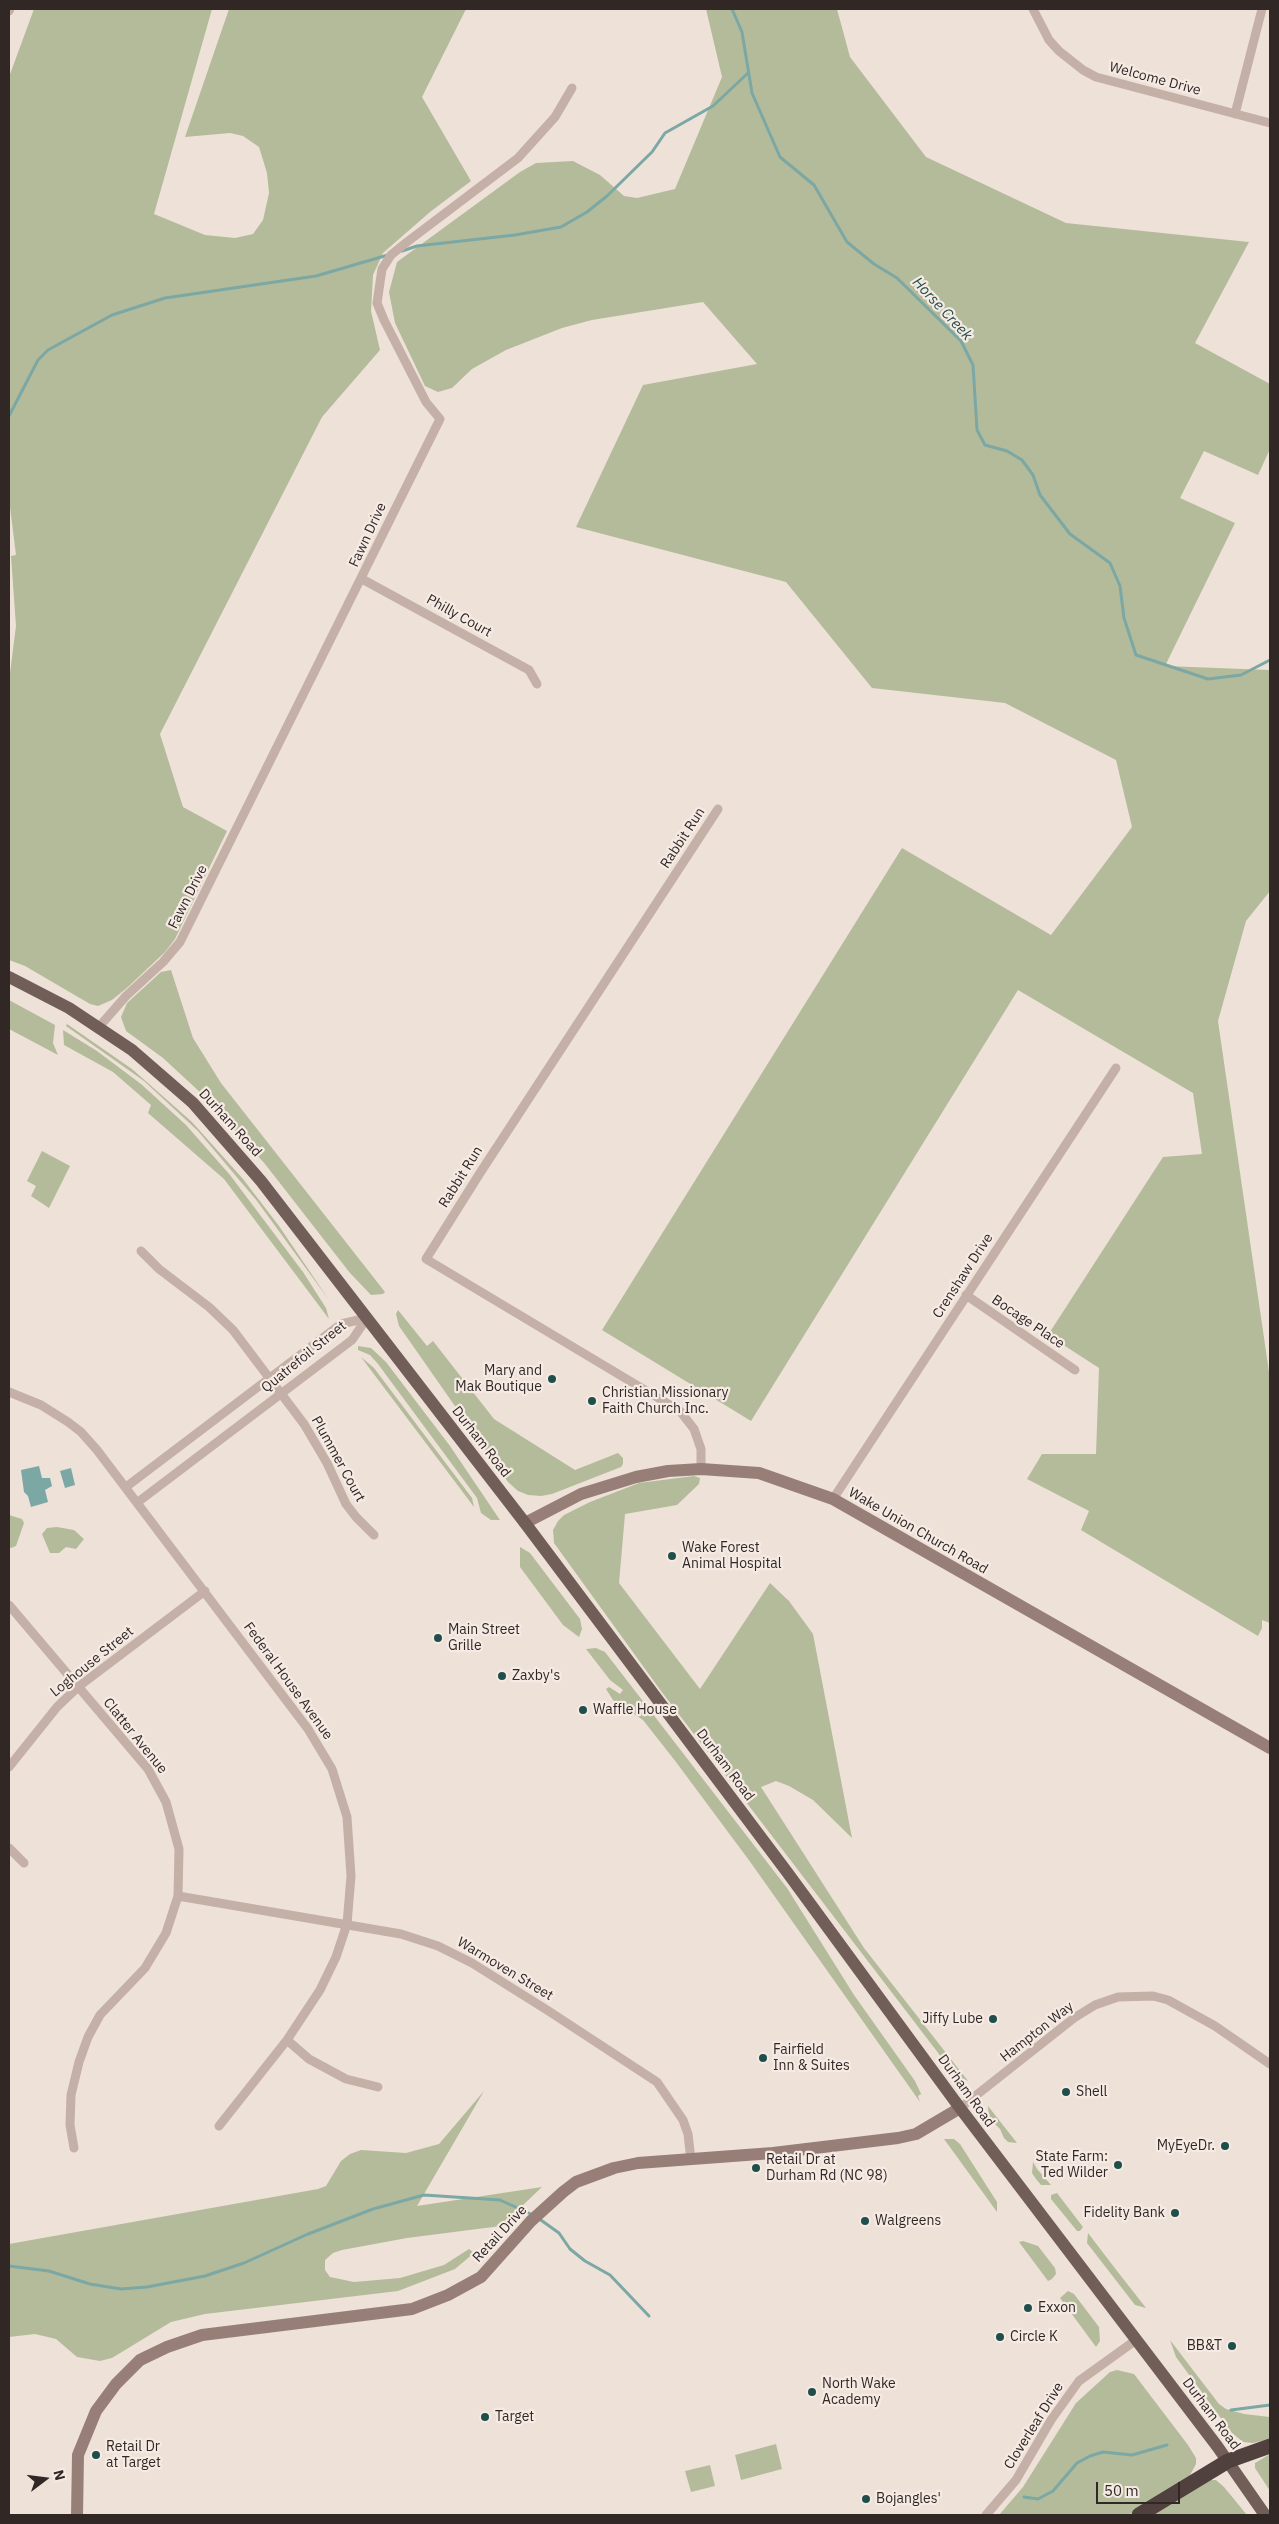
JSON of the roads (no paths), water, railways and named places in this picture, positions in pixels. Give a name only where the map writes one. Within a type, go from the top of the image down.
[{"type":"highway","points":[[1139,2515],[1228,2461],[1270,2446]]},
{"type":"main road","name":"Durham Road","points":[[9,977],[68,1008],[132,1050],[163,1076],[223,1135],[261,1181],[525,1523],[797,1885],[960,2108],[1228,2461],[1265,2515]]},
{"type":"street","name":"Welcome Drive","points":[[1033,9],[1049,40],[1058,51],[1090,74],[1108,82],[1270,122]]},
{"type":"street","points":[[1235,114],[1262,9]]},
{"type":"street","name":"Fawn Drive","points":[[98,1028],[126,996],[164,962],[180,942],[440,419],[426,402],[384,320],[378,303],[382,269],[391,255],[518,158],[555,117],[572,88]]},
{"type":"street","name":"Philly Court","points":[[362,579],[528,670],[537,684]]},
{"type":"street","name":"Rabbit Run","points":[[701,1469],[702,1449],[697,1436],[680,1411],[426,1259],[480,1173],[718,809]]},
{"type":"street","name":"Crenshaw Drive","points":[[833,1499],[905,1393],[966,1295],[1116,1068]]},
{"type":"street","name":"Plummer Court","points":[[141,1251],[159,1269],[210,1307],[227,1324],[271,1378],[304,1424],[327,1463],[346,1504],[374,1535]]},
{"type":"street","name":"Bocage Place","points":[[966,1295],[1075,1370]]},
{"type":"street","name":"Quatrefoil Street","points":[[126,1487],[340,1324],[367,1318]]},
{"type":"street","name":"Quatrefoil Street","points":[[138,1502],[352,1340],[367,1318]]},
{"type":"street","name":"Federal House Avenue","points":[[9,1392],[41,1406],[81,1432],[138,1502],[308,1729],[332,1769],[347,1817],[351,1876],[347,1924],[336,1956],[320,1990],[287,2040],[219,2126]]},
{"type":"street","name":"Wake Union Church Road","points":[[525,1523],[559,1504],[605,1486],[668,1471],[701,1469],[759,1473],[833,1499],[1270,1748]]},
{"type":"street","name":"Loghouse Street","points":[[9,1767],[57,1707],[78,1688],[205,1591]]},
{"type":"street","name":"Clatter Avenue","points":[[9,1605],[148,1769],[166,1802],[179,1849],[178,1896],[166,1933],[144,1968],[100,2015],[88,2036],[71,2095],[70,2125],[74,2148]]},
{"type":"street","points":[[9,1848],[24,1863]]},
{"type":"street","name":"Warmoven Street","points":[[178,1896],[401,1934],[438,1946],[472,1963],[657,2082],[683,2120],[688,2134],[691,2160]]},
{"type":"street","name":"Hampton Way","points":[[960,2108],[1074,2018],[1096,2005],[1118,1997],[1153,1996],[1168,2000],[1215,2026],[1270,2064]]},
{"type":"street","points":[[287,2040],[309,2059],[346,2079],[378,2087]]},
{"type":"street","name":"Retail Drive","points":[[77,2515],[76,2480],[78,2454],[96,2411],[116,2384],[140,2360],[167,2346],[202,2335],[412,2309],[448,2295],[481,2277],[546,2206],[576,2182],[614,2168],[638,2163],[691,2160],[898,2138],[916,2134],[960,2108]]},
{"type":"street","name":"Cloverleaf Drive","points":[[986,2515],[1016,2480],[1051,2420],[1079,2381],[1136,2340]]},
{"type":"water","points":[[39,1466],[42,1478],[50,1478],[52,1486],[45,1490],[48,1502],[31,1507],[28,1496],[24,1492],[21,1470]]},
{"type":"water","points":[[71,1468],[75,1485],[65,1488],[60,1471]]},
{"type":"waterway","name":"Horse Creek","points":[[732,9],[742,32],[752,93],[780,157],[814,185],[847,242],[874,264],[897,278],[961,341],[973,365],[977,430],[985,445],[1007,451],[1022,460],[1033,475],[1040,495],[1070,534],[1110,563],[1120,586],[1124,618],[1136,655],[1208,679],[1241,675],[1270,660]]},
{"type":"waterway","points":[[402,251],[417,246],[515,235],[561,227],[587,212],[607,196],[652,152],[665,133],[713,106],[748,73]]},
{"type":"waterway","points":[[9,416],[38,360],[48,350],[112,315],[165,298],[316,276],[388,255]]},
{"type":"waterway","points":[[9,2266],[49,2271],[90,2284],[121,2289],[147,2287],[205,2276],[244,2263],[308,2234],[373,2209],[424,2195],[500,2200],[533,2215]]},
{"type":"waterway","points":[[538,2218],[559,2233],[570,2249],[585,2261],[610,2275],[649,2316]]},
{"type":"waterway","points":[[1231,2410],[1270,2405]]},
{"type":"waterway","points":[[1024,2497],[1038,2499],[1053,2491],[1077,2463],[1090,2456],[1103,2452],[1132,2455],[1167,2445]]},
{"type":"place","name":"Mary and Mak Boutique","points":[[552,1379]]},
{"type":"place","name":"Christian Missionary Faith Church Inc.","points":[[592,1401]]},
{"type":"place","name":"Wake Forest Animal Hospital","points":[[672,1556]]},
{"type":"place","name":"Main Street Grille","points":[[438,1638]]},
{"type":"place","name":"Zaxby's","points":[[502,1676]]},
{"type":"place","name":"Waffle House","points":[[583,1710]]},
{"type":"place","name":"Jiffy Lube","points":[[993,2019]]},
{"type":"place","name":"Fairfield Inn & Suites","points":[[763,2058]]},
{"type":"place","name":"Shell","points":[[1066,2092]]},
{"type":"place","name":"MyEyeDr.","points":[[1225,2146]]},
{"type":"place","name":"State Farm: Ted Wilder","points":[[1118,2165]]},
{"type":"place","name":"Retail Dr at Durham Rd (NC 98)","points":[[756,2168]]},
{"type":"place","name":"Fidelity Bank","points":[[1175,2213]]},
{"type":"place","name":"Walgreens","points":[[865,2221]]},
{"type":"place","name":"Exxon","points":[[1028,2308]]},
{"type":"place","name":"Circle K","points":[[1000,2337]]},
{"type":"place","name":"BB&T","points":[[1232,2346]]},
{"type":"place","name":"North Wake Academy","points":[[812,2392]]},
{"type":"place","name":"Target","points":[[485,2417]]},
{"type":"place","name":"Retail Dr at Target","points":[[96,2455]]},
{"type":"place","name":"Bojangles'","points":[[866,2499]]}]
